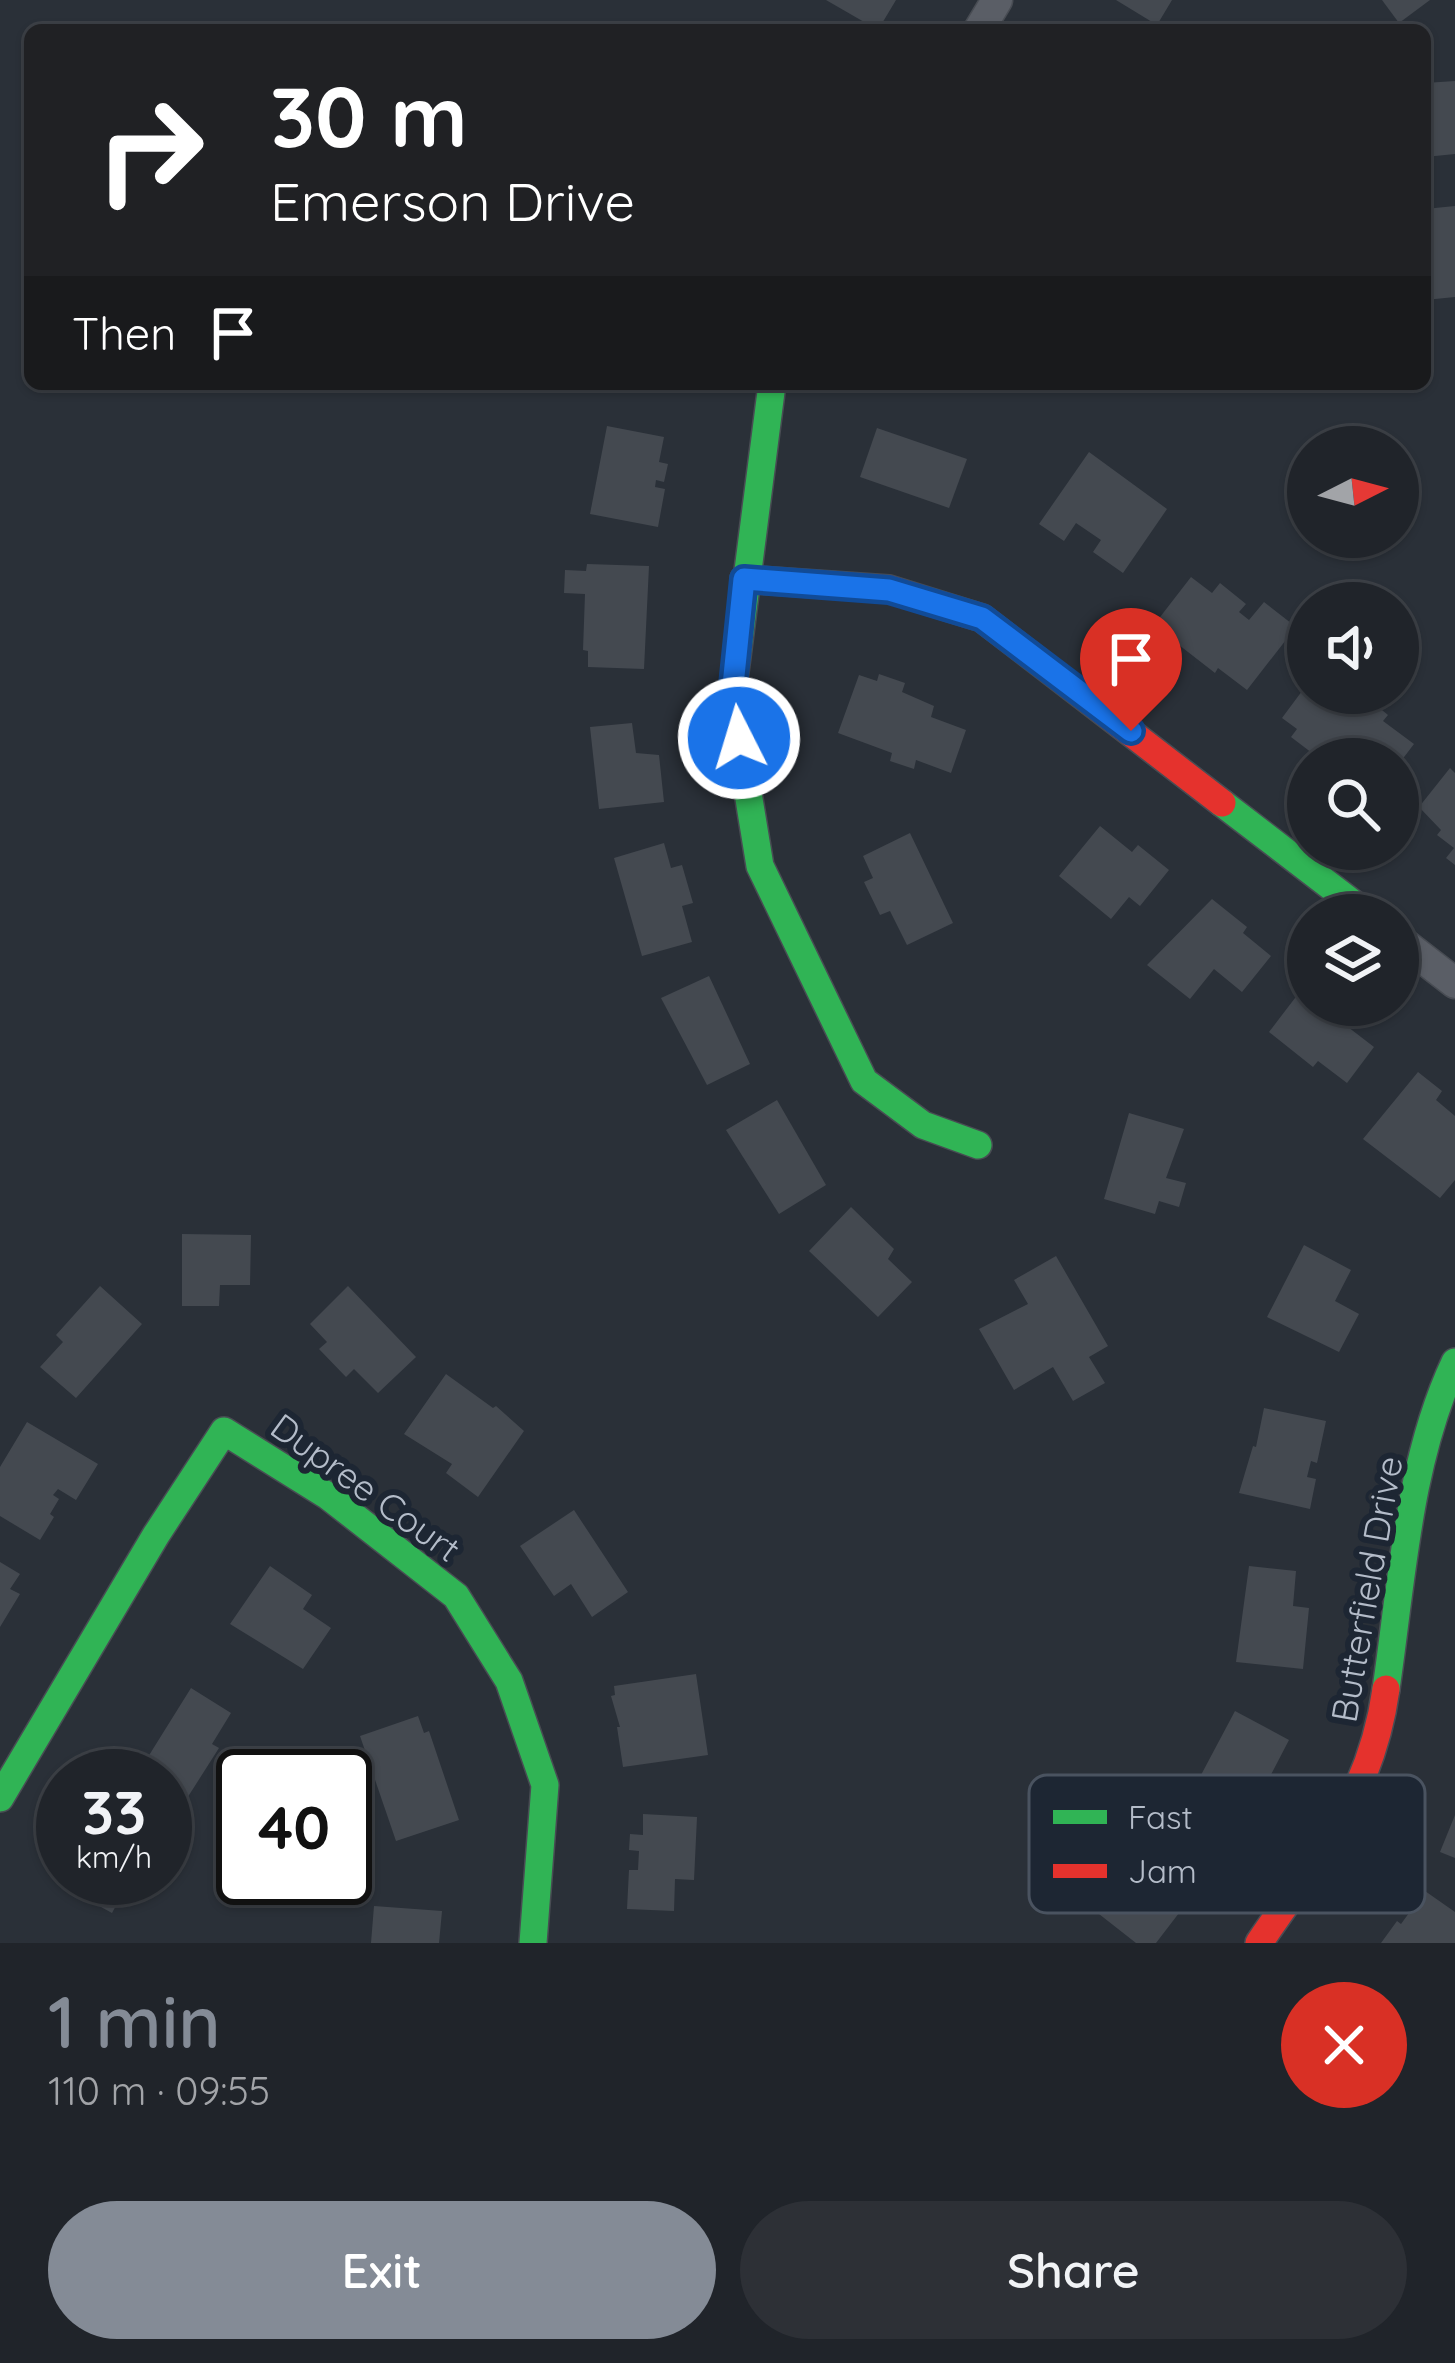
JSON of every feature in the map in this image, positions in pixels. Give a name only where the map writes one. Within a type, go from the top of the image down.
[{"type":"street","points":[[771,390],[732,695],[760,866],[864,1081],[923,1125],[977,1145]]},
{"type":"street","points":[[744,579],[889,590],[982,618],[1340,894]]},
{"type":"street","points":[[1419,955],[1455,983]]},
{"type":"street","name":"Butterfield Drive","points":[[1365,1775],[1380,1733],[1412,1509],[1436,1402],[1455,1362]]},
{"type":"street","name":"Dupree Court","points":[[0,1798],[156,1535],[224,1431],[328,1496],[456,1596],[509,1682],[545,1785],[533,1943]]},
{"type":"street","name":"Butterfield Drive","points":[[1259,1943],[1279,1913]]},
{"type":"building","points":[[826,0],[896,0],[882,24],[868,24]]},
{"type":"building","points":[[1116,0],[1172,0],[1155,24]]},
{"type":"building","points":[[1382,0],[1430,0],[1399,23]]},
{"type":"building","points":[[1455,81],[1455,154],[1431,156],[1431,83]]},
{"type":"building","points":[[1455,206],[1455,297],[1431,299],[1431,208]]},
{"type":"building","points":[[607,426],[664,437],[659,462],[668,464],[664,482],[656,480],[655,487],[665,489],[658,527],[590,514]]},
{"type":"building","points":[[877,428],[967,459],[949,508],[860,477]]},
{"type":"building","points":[[1089,452],[1167,509],[1123,573],[1093,552],[1101,540],[1076,523],[1064,541],[1039,524]]},
{"type":"building","points":[[587,564],[649,566],[644,669],[588,667],[588,651],[583,650],[585,594],[564,593],[565,570],[586,571]]},
{"type":"building","points":[[1191,577],[1212,593],[1220,583],[1246,604],[1239,612],[1249,620],[1264,602],[1287,620],[1287,639],[1247,690],[1179,645],[1175,650],[1150,630]]},
{"type":"building","points":[[879,674],[905,683],[902,692],[934,706],[931,717],[966,730],[951,773],[916,760],[914,769],[890,761],[892,753],[838,733],[859,675],[877,681]]},
{"type":"building","points":[[1287,711],[1387,714],[1383,721],[1406,738],[1292,738],[1297,729],[1282,718]]},
{"type":"building","points":[[632,723],[636,753],[659,755],[664,802],[599,809],[590,727]]},
{"type":"building","points":[[1450,768],[1455,773],[1455,865],[1446,858],[1454,848],[1437,835],[1441,830],[1419,807]]},
{"type":"building","points":[[1100,826],[1132,852],[1138,845],[1169,870],[1140,906],[1129,897],[1111,919],[1059,876]]},
{"type":"building","points":[[910,833],[953,923],[907,945],[890,911],[880,915],[864,882],[873,878],[863,856]]},
{"type":"building","points":[[664,843],[671,868],[682,865],[693,903],[682,906],[692,942],[642,956],[614,858]]},
{"type":"building","points":[[1212,899],[1247,927],[1243,933],[1271,956],[1242,992],[1214,969],[1190,999],[1147,965]]},
{"type":"building","points":[[709,976],[750,1064],[707,1085],[661,998]]},
{"type":"building","points":[[1287,1008],[1287,1026],[1349,1026],[1374,1047],[1347,1083],[1318,1061],[1313,1067],[1269,1032]]},
{"type":"building","points":[[1418,1072],[1442,1091],[1436,1100],[1455,1116],[1455,1180],[1440,1198],[1363,1139]]},
{"type":"building","points":[[777,1100],[826,1185],[779,1214],[726,1130]]},
{"type":"building","points":[[1129,1113],[1184,1129],[1166,1178],[1186,1183],[1179,1207],[1159,1201],[1155,1214],[1104,1199]]},
{"type":"building","points":[[851,1207],[894,1249],[888,1259],[912,1282],[878,1317],[809,1251]]},
{"type":"building","points":[[182,1234],[251,1235],[250,1285],[220,1285],[219,1306],[182,1306]]},
{"type":"building","points":[[1304,1245],[1351,1270],[1335,1301],[1359,1314],[1339,1352],[1267,1317]]},
{"type":"building","points":[[1056,1256],[1108,1346],[1089,1357],[1105,1383],[1073,1401],[1053,1367],[1014,1390],[979,1329],[1028,1304],[1014,1280]]},
{"type":"building","points":[[100,1286],[142,1324],[76,1398],[40,1367],[63,1342],[56,1335]]},
{"type":"building","points":[[348,1286],[416,1357],[378,1393],[354,1369],[346,1377],[319,1349],[327,1342],[310,1324]]},
{"type":"building","points":[[446,1374],[496,1406],[524,1431],[478,1497],[446,1473],[452,1464],[404,1434]]},
{"type":"building","points":[[1264,1408],[1326,1421],[1317,1463],[1311,1461],[1307,1477],[1316,1479],[1310,1509],[1239,1493]]},
{"type":"building","points":[[27,1422],[98,1464],[76,1500],[58,1489],[53,1495],[59,1499],[50,1514],[54,1517],[40,1540],[0,1516],[0,1467]]},
{"type":"building","points":[[574,1510],[628,1592],[592,1617],[571,1584],[554,1596],[520,1546]]},
{"type":"building","points":[[0,1562],[20,1574],[10,1589],[20,1594],[0,1627]]},
{"type":"building","points":[[270,1566],[312,1595],[303,1609],[331,1628],[303,1669],[230,1624]]},
{"type":"building","points":[[1249,1566],[1296,1571],[1293,1606],[1309,1608],[1303,1669],[1236,1662]]},
{"type":"building","points":[[696,1674],[708,1755],[623,1767],[620,1727],[611,1696],[614,1686]]},
{"type":"building","points":[[191,1688],[231,1713],[212,1744],[219,1748],[192,1790],[192,1749],[153,1749]]},
{"type":"building","points":[[1235,1711],[1289,1740],[1271,1775],[1201,1775]]},
{"type":"building","points":[[418,1716],[424,1733],[429,1731],[459,1820],[396,1841],[372,1771],[372,1749],[364,1749],[360,1736]]},
{"type":"building","points":[[643,1814],[697,1817],[694,1880],[675,1879],[674,1911],[627,1909],[629,1870],[638,1870],[639,1851],[629,1850],[630,1834],[643,1835]]},
{"type":"building","points":[[1455,1815],[1455,1858],[1440,1852]]},
{"type":"building","points":[[1425,1891],[1455,1912],[1455,1943],[1381,1943],[1397,1921],[1401,1924],[1409,1913],[1425,1913]]},
{"type":"building","points":[[374,1906],[442,1911],[439,1943],[371,1943]]},
{"type":"building","points":[[1179,1913],[1156,1943],[1136,1943],[1099,1914]]},
{"type":"traffic: fast","points":[[771,390],[732,695],[760,866],[864,1081],[923,1125],[978,1145]]},
{"type":"traffic: fast","points":[[1222,803],[1341,894]]},
{"type":"traffic: fast","points":[[1386,1689],[1417,1481],[1439,1400],[1455,1362]]},
{"type":"traffic: fast","points":[[0,1798],[156,1535],[224,1431],[328,1496],[456,1596],[509,1681],[545,1785],[533,1943]]},
{"type":"traffic: jam","points":[[744,579],[889,589],[982,618],[1222,803]]},
{"type":"traffic: jam","points":[[1363,1775],[1386,1689]]},
{"type":"traffic: jam","points":[[1259,1943],[1280,1913]]},
{"type":"route","points":[[739,738],[732,695],[744,579],[889,590],[982,618],[1131,731]]}]
